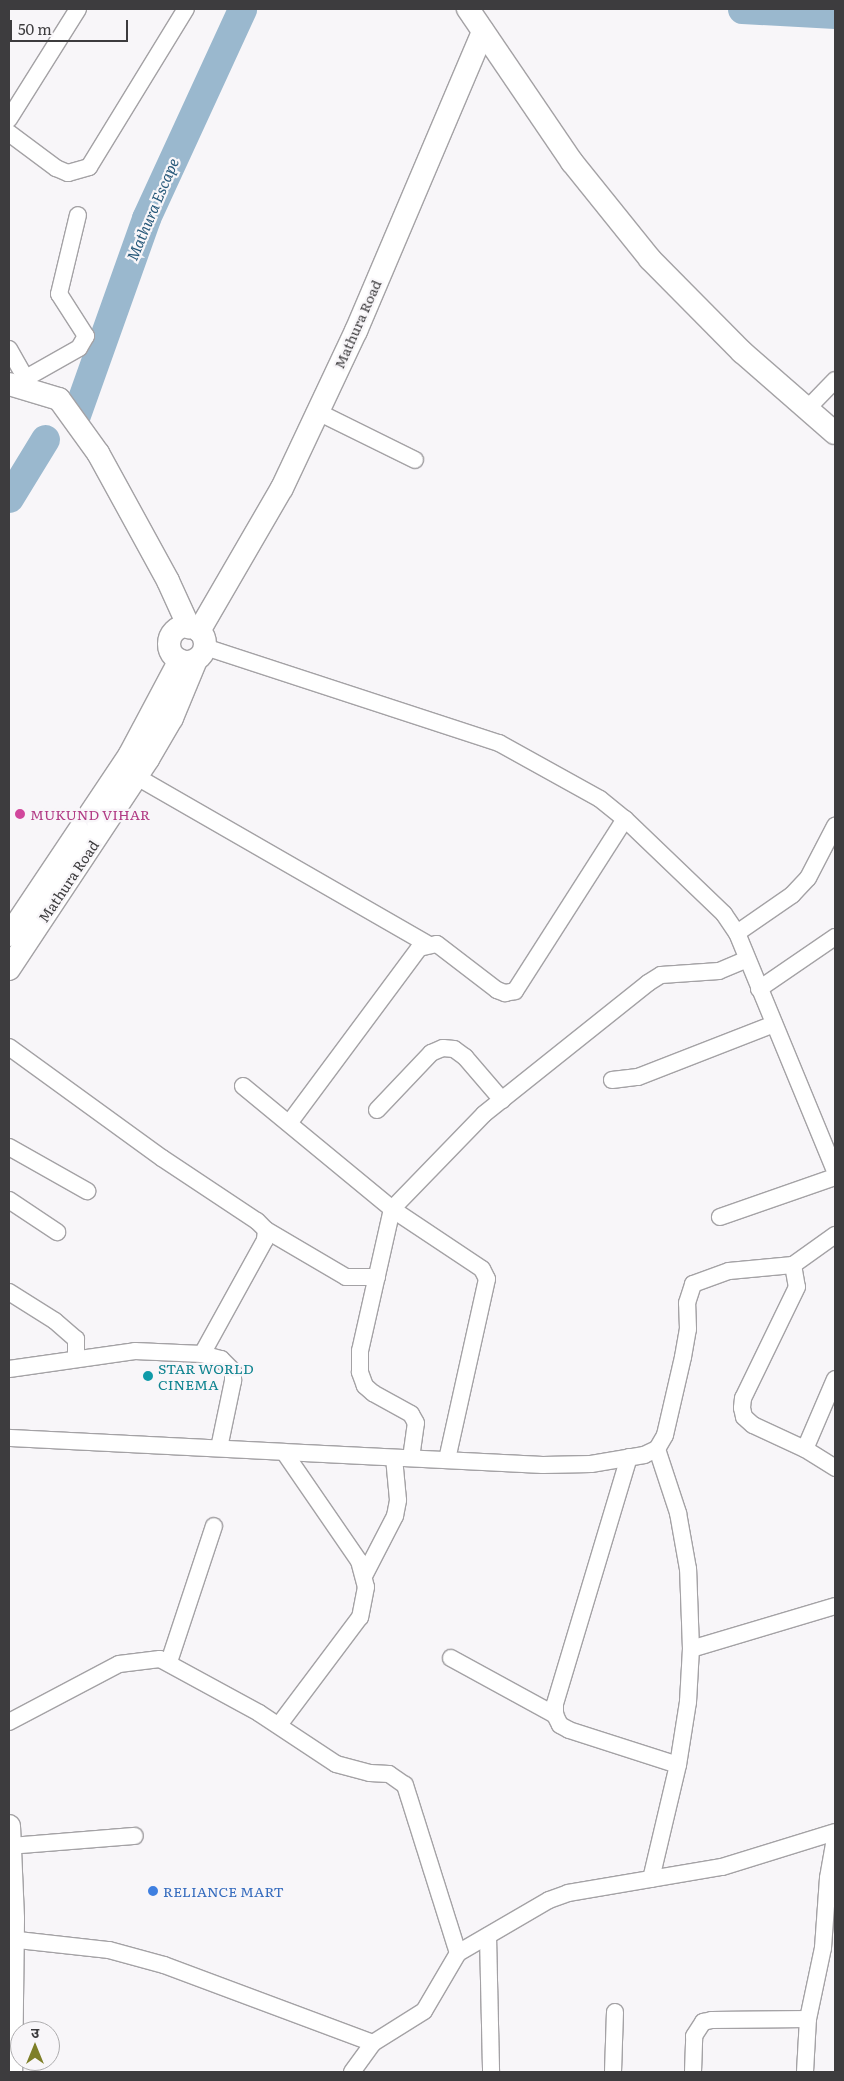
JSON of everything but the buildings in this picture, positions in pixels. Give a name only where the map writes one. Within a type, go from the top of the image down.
[{"type":"main road","points":[[468,9],[572,162],[643,252],[742,352],[835,433]]},
{"type":"main road","name":"Mathura Road","points":[[9,970],[191,642],[282,488],[318,412],[483,32]]},
{"type":"main road","points":[[22,384],[59,399],[98,453],[168,581],[191,642]]},
{"type":"main road","points":[[9,396],[41,404],[58,419],[145,561],[191,642]]},
{"type":"main road","name":"Mathura Road","points":[[9,935],[66,868],[137,777],[172,718],[191,642]]},
{"type":"main road","points":[[9,1836],[11,2072]]},
{"type":"street","points":[[9,119],[78,9]]},
{"type":"street","points":[[9,133],[56,168],[68,173],[89,167],[186,9]]},
{"type":"street","points":[[9,349],[22,384],[79,348],[86,336],[59,294],[78,215]]},
{"type":"street","points":[[807,409],[835,380]]},
{"type":"street","points":[[318,412],[415,460]]},
{"type":"street","points":[[191,642],[499,742],[600,799],[625,819],[724,914],[737,934],[835,1171]]},
{"type":"street","points":[[137,777],[427,944],[444,948],[497,990],[505,993],[515,991],[625,819]]},
{"type":"street","points":[[737,934],[792,895],[808,878],[835,826]]},
{"type":"street","points":[[760,989],[835,937]]},
{"type":"street","points":[[290,1122],[420,948],[427,944]]},
{"type":"street","points":[[411,1458],[416,1423],[411,1414],[374,1394],[365,1386],[360,1372],[360,1351],[392,1209],[484,1114],[660,975],[719,972],[747,959]]},
{"type":"street","points":[[612,1080],[638,1077],[774,1024]]},
{"type":"street","points":[[9,1047],[162,1158],[257,1221],[266,1230],[346,1277],[377,1277]]},
{"type":"street","points":[[377,1110],[431,1053],[443,1048],[454,1049],[466,1057],[502,1100]]},
{"type":"street","points":[[243,1086],[290,1122],[392,1209],[482,1270],[487,1279],[447,1460]]},
{"type":"street","points":[[9,1148],[87,1191]]},
{"type":"street","points":[[720,1217],[835,1177]]},
{"type":"street","points":[[9,1200],[57,1232]]},
{"type":"street","points":[[202,1354],[264,1240],[266,1230]]},
{"type":"street","points":[[652,1879],[678,1765],[688,1702],[691,1650],[688,1569],[678,1513],[657,1450],[665,1435],[678,1383],[688,1329],[687,1303],[693,1284],[729,1271],[793,1265],[835,1235]]},
{"type":"street","points":[[793,1265],[797,1287],[742,1398],[742,1408],[744,1417],[753,1425],[805,1449],[835,1468]]},
{"type":"street","points":[[9,1292],[55,1320],[76,1339],[76,1359]]},
{"type":"street","points":[[9,1369],[135,1351],[202,1354],[221,1358],[233,1371],[220,1448]]},
{"type":"street","points":[[805,1449],[835,1379]]},
{"type":"street","points":[[9,1438],[543,1465],[591,1464],[657,1450]]},
{"type":"street","points":[[279,1725],[360,1617],[365,1600],[364,1576],[336,1524],[284,1452]]},
{"type":"street","points":[[629,1457],[555,1704],[555,1715],[560,1724],[570,1730],[678,1765]]},
{"type":"street","points":[[364,1576],[395,1516],[398,1500],[394,1458]]},
{"type":"street","points":[[169,1662],[214,1526]]},
{"type":"street","points":[[691,1650],[835,1606]]},
{"type":"street","points":[[451,1658],[555,1715]]},
{"type":"street","points":[[9,1722],[119,1664],[147,1659],[169,1662],[279,1725],[336,1764],[370,1773],[389,1774],[405,1785],[458,1953]]},
{"type":"street","points":[[352,2072],[373,2042],[424,2011],[458,1953],[549,1900],[722,1867],[835,1832]]},
{"type":"street","points":[[9,1836],[135,1836]]},
{"type":"street","points":[[805,2072],[808,2019],[823,1948],[827,1888],[835,1839]]},
{"type":"street","points":[[488,1936],[491,2072]]},
{"type":"street","points":[[11,1939],[68,1943],[117,1952],[164,1966],[373,2042]]},
{"type":"street","points":[[613,2072],[615,2012]]},
{"type":"street","points":[[693,2072],[694,2036],[703,2022],[712,2020],[808,2019]]},
{"type":"waterway","name":"Mathura Escape","points":[[76,415],[146,218],[242,9]]},
{"type":"waterway","name":"Mathura Escape","points":[[742,9],[835,14]]},
{"type":"waterway","name":"Mathura Escape","points":[[9,498],[45,439]]},
{"type":"place","name":"MUKUND VIHAR","points":[[20,814]]},
{"type":"place","name":"STAR WORLD CINEMA","points":[[148,1376]]},
{"type":"place","name":"RELIANCE MART","points":[[153,1891]]}]
